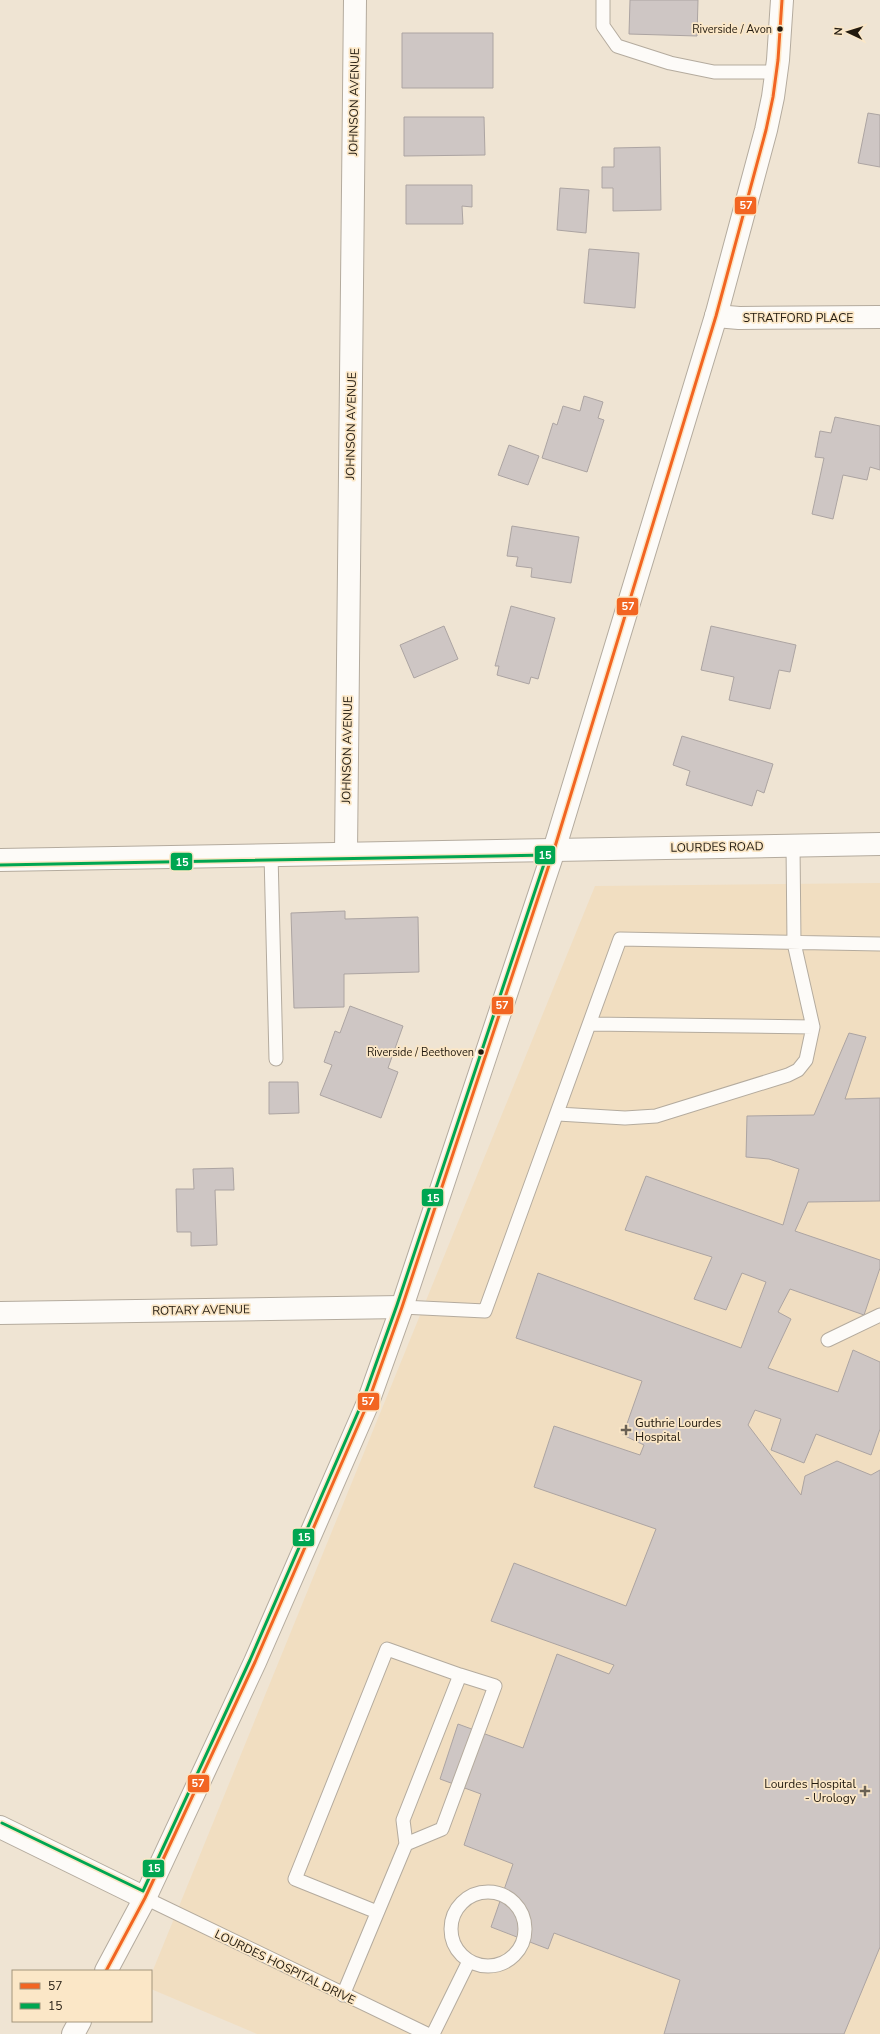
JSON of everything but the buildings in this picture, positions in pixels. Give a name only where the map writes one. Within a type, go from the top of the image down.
[{"type":"street","name":"JOHNSON AVENUE","points":[[346,852],[356,0]]},
{"type":"street","points":[[107,1970],[145,1898],[255,1662],[367,1405],[402,1308],[554,850],[716,316],[766,130],[776,72],[782,0]]},
{"type":"street","name":"STRATFORD PLACE","points":[[716,316],[739,318],[880,317]]},
{"type":"street","name":"LOURDES ROAD","points":[[0,860],[346,852],[880,844]]},
{"type":"street","name":"ROTARY AVENUE","points":[[0,1312],[402,1308]]},
{"type":"street","points":[[0,1827],[145,1898]]},
{"type":"street","points":[[73,2034],[79,2022]]},
{"type":"lane","points":[[603,0],[603,26],[617,46],[670,63],[714,72],[776,72]]},
{"type":"lane","points":[[558,1114],[625,1118],[656,1116],[788,1075],[798,1070],[806,1060],[813,1027],[794,943],[793,845]]},
{"type":"lane","points":[[271,854],[276,1059]]},
{"type":"lane","points":[[402,1308],[485,1311],[558,1114],[620,939],[880,944]]},
{"type":"lane","points":[[590,1024],[813,1027]]},
{"type":"lane","points":[[828,1340],[880,1316]]},
{"type":"lane","points":[[377,1912],[295,1879],[387,1649],[495,1686],[442,1829],[406,1844]]},
{"type":"lane","points":[[343,1995],[406,1844],[403,1820],[460,1675]]},
{"type":"lane","points":[[494,1892],[504,1895],[520,1910],[524,1921],[525,1933],[521,1945],[514,1955],[504,1962],[486,1966],[469,1961],[460,1953],[453,1942],[451,1930],[452,1920],[456,1910],[463,1901],[477,1894],[494,1892]]},
{"type":"lane","name":"LOURDES HOSPITAL DRIVE","points":[[145,1898],[343,1995],[427,2034]]},
{"type":"lane","points":[[433,2034],[469,1961]]},
{"type":"shaded area","name":"Guthrie Lourdes Hospital","points":[[880,883],[880,2034],[257,2034],[152,1989],[152,1973],[595,886]]},
{"type":"transit line","name":"57","points":[[107,1970],[145,1898],[255,1662],[367,1405],[402,1307],[554,850],[716,316],[766,130],[773,97],[778,60],[782,0]]},
{"type":"transit line","name":"15","points":[[0,865],[547,855],[397,1305],[362,1403],[250,1660],[143,1891],[2,1823]]},
{"type":"place","name":"Riverside / Avon","points":[[780,29]]},
{"type":"place","name":"Riverside / Beethoven","points":[[481,1052]]},
{"type":"place","name":"Guthrie Lourdes Hospital","points":[[626,1430]]},
{"type":"place","name":"Lourdes Hospital - Urology","points":[[865,1791]]}]
